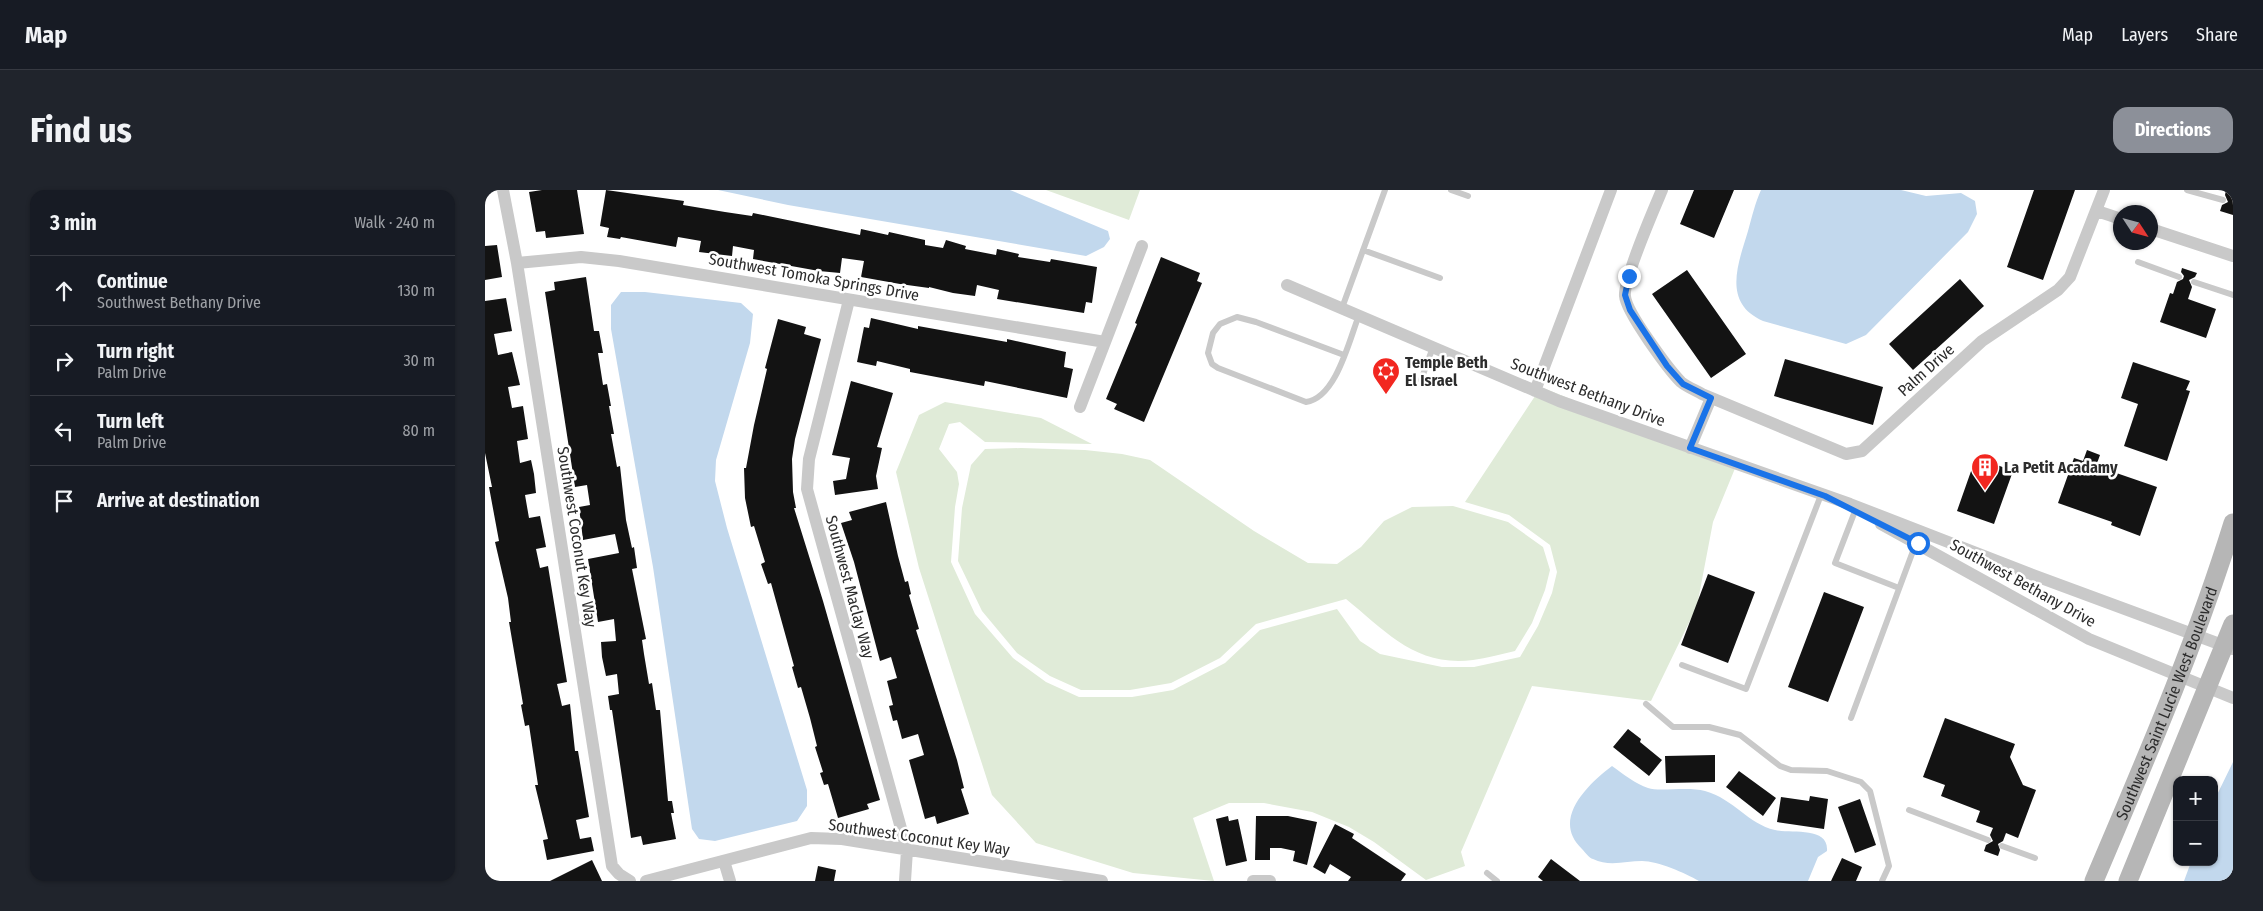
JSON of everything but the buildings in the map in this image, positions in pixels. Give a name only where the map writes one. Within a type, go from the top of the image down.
[{"type":"main road","name":"Southwest Saint Lucie West Boulevard","points":[[2094,881],[2180,678],[2233,523]]},
{"type":"main road","points":[[2128,881],[2208,689],[2229,647],[2233,624]]},
{"type":"street","name":"Southwest Coconut Key Way","points":[[503,190],[517,263],[612,866],[619,874],[630,881]]},
{"type":"street","points":[[1535,391],[1611,190]]},
{"type":"street","name":"Palm Drive","points":[[1662,190],[1629,276],[1625,295],[1630,310],[1667,366],[1683,384],[1711,398],[1846,454],[1862,451],[1982,341],[2058,290],[2071,277],[2105,190]]},
{"type":"street","points":[[2097,211],[2113,216]]},
{"type":"street","points":[[2158,231],[2233,256]]},
{"type":"street","points":[[1080,407],[1142,246]]},
{"type":"street","name":"Southwest Tomoka Springs Drive","points":[[517,263],[581,258],[619,260],[1105,342]]},
{"type":"street","name":"Southwest Bethany Drive","points":[[1287,285],[1535,391],[1823,496],[1850,504],[2195,636],[2229,647]]},
{"type":"street","name":"Southwest Maclay Way","points":[[849,300],[809,459],[807,489],[907,850],[905,881]]},
{"type":"street","points":[[1690,448],[1711,398]]},
{"type":"street","name":"Southwest Bethany Drive","points":[[1823,496],[1917,542],[2089,639],[2180,678],[2233,698]]},
{"type":"street","name":"Southwest Coconut Key Way","points":[[646,881],[811,838],[842,839],[1102,881]]},
{"type":"street","points":[[724,861],[730,881]]},
{"type":"street","points":[[1253,881],[1271,881]]},
{"type":"lane","points":[[1342,308],[1385,190]]},
{"type":"lane","points":[[1451,190],[1468,196]]},
{"type":"lane","points":[[2187,190],[2223,200]]},
{"type":"lane","points":[[1363,250],[1440,278]]},
{"type":"lane","points":[[2137,262],[2179,277]]},
{"type":"lane","points":[[2193,282],[2233,295]]},
{"type":"lane","points":[[1344,354],[1237,317],[1220,324],[1213,334],[1208,353],[1212,364],[1217,368],[1306,402],[1315,401],[1325,393],[1334,380],[1344,354],[1359,315]]},
{"type":"lane","points":[[1421,380],[1433,347]]},
{"type":"lane","points":[[1682,665],[1746,689],[1823,496]]},
{"type":"lane","points":[[1855,511],[1835,563],[1899,588]]},
{"type":"lane","points":[[1851,718],[1917,542]]},
{"type":"lane","points":[[1646,704],[1673,727],[1709,727],[1740,735],[1786,768],[1827,771],[1861,782],[1870,791],[1889,866],[1882,881]]},
{"type":"lane","points":[[1909,810],[1988,840]]},
{"type":"lane","points":[[2002,846],[2035,858]]},
{"type":"lane","points":[[1487,873],[1497,881]]},
{"type":"green space","points":[[1046,190],[1140,190],[1129,220]]},
{"type":"green space","points":[[1541,387],[1736,466],[1713,522],[1697,606],[1651,701],[1532,686],[1461,852],[1465,866],[1426,880],[1374,842],[1349,827],[1312,812],[1264,803],[1229,803],[1193,818],[1214,881],[1133,873],[1036,843],[992,795],[919,568],[896,472],[919,415],[945,402],[1041,418],[1092,444],[985,442],[960,422],[949,424],[939,449],[957,472],[959,484],[955,507],[951,562],[975,614],[1013,658],[1046,682],[1079,697],[1132,697],[1173,690],[1225,663],[1260,630],[1337,609],[1360,641],[1380,654],[1442,667],[1474,667],[1520,657],[1538,626],[1552,593],[1557,572],[1550,545],[1509,515],[1465,502]]},
{"type":"green space","points":[[985,449],[1085,450],[1122,454],[1150,460],[1254,531],[1308,563],[1337,564],[1361,547],[1384,521],[1412,507],[1453,506],[1508,522],[1543,547],[1550,570],[1545,590],[1532,623],[1515,651],[1489,657],[1453,661],[1434,658],[1418,652],[1389,635],[1346,599],[1256,624],[1220,658],[1171,683],[1130,690],[1081,690],[1050,676],[1017,653],[982,611],[958,561],[962,508],[971,465]]},
{"type":"water","points":[[718,190],[1010,190],[1108,231],[1110,239],[1104,247],[1086,256],[788,205]]},
{"type":"water","points":[[1761,190],[1901,190],[1926,196],[1961,193],[1975,201],[1977,214],[1968,232],[1866,335],[1846,344],[1763,321],[1750,313],[1742,304],[1736,282],[1740,256]]},
{"type":"water","points":[[621,292],[645,292],[741,303],[753,314],[750,343],[716,460],[715,481],[727,528],[807,790],[807,806],[797,821],[715,841],[699,839],[692,829],[653,567],[611,329],[611,305]]},
{"type":"water","points":[[2233,762],[2233,881],[2184,881],[2190,866],[2218,866],[2218,793]]},
{"type":"water","points":[[1612,766],[1648,788],[1705,791],[1724,800],[1765,827],[1782,831],[1816,834],[1826,843],[1827,851],[1818,857],[1808,881],[1699,881],[1679,871],[1656,863],[1642,861],[1605,863],[1593,859],[1587,855],[1573,838],[1570,826],[1571,815],[1583,793]]},
{"type":"place","name":"Temple Beth El Israel","points":[[1386,395]]},
{"type":"place","name":"La Petit Acadamy","points":[[1985,491]]},
{"type":"route","points":[[1629,276],[1625,295],[1630,310],[1667,366],[1683,384],[1711,398],[1690,448],[1825,496],[1918,543]]}]
